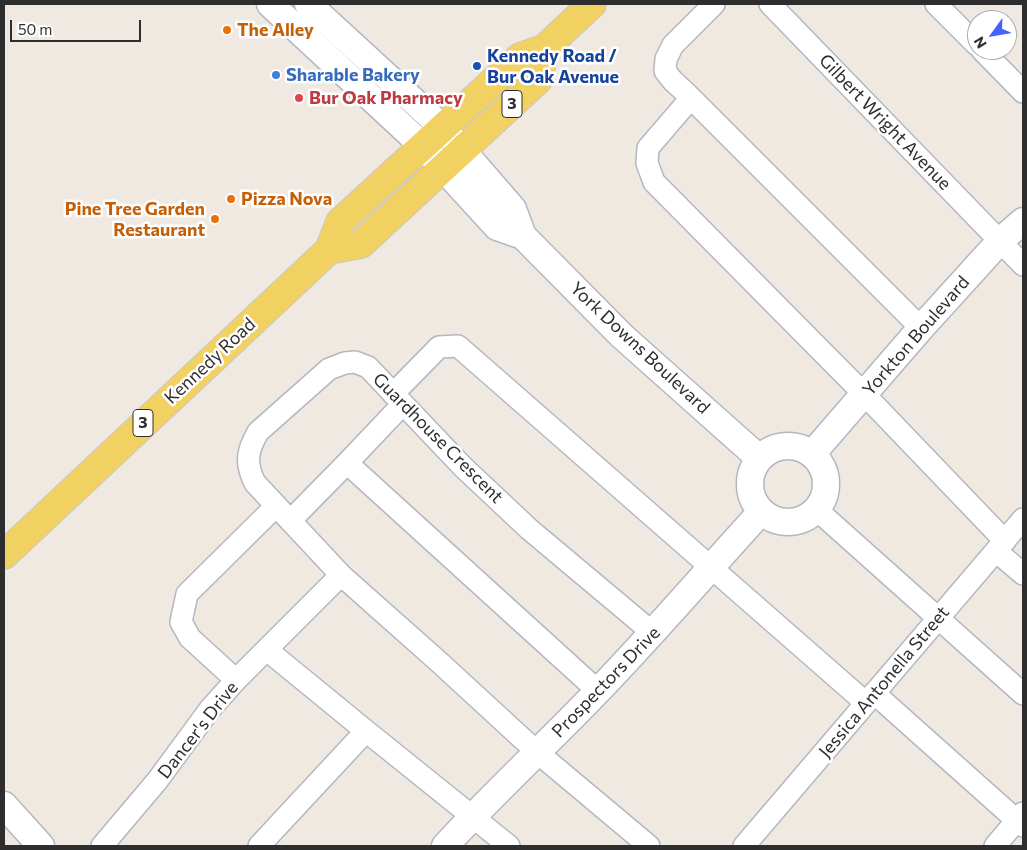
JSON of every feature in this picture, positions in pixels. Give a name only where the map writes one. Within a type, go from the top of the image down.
[{"type":"main road","name":"Kennedy Road","points":[[4,555],[329,250],[340,222],[520,58],[545,48],[592,4]]},
{"type":"main road","name":"3","points":[[329,250],[361,244],[538,80],[545,48]]},
{"type":"street","points":[[270,4],[433,137]]},
{"type":"street","points":[[308,4],[433,137]]},
{"type":"street","points":[[714,4],[673,45],[666,59],[665,71],[673,82],[921,328]]},
{"type":"street","name":"Gilbert Wright Avenue","points":[[770,4],[1023,265]]},
{"type":"street","points":[[936,4],[967,35]]},
{"type":"street","points":[[992,60],[1023,92]]},
{"type":"street","points":[[691,98],[648,148],[647,163],[654,182],[864,394],[1023,574]]},
{"type":"street","name":"York Downs Boulevard","points":[[433,137],[453,159],[513,210],[523,236],[622,336],[759,458]]},
{"type":"street","name":"Yorkton Boulevard","points":[[812,454],[921,328],[1000,241],[1023,221]]},
{"type":"street","points":[[236,680],[190,638],[181,622],[187,594],[348,463],[439,347],[458,346],[711,567],[1021,820],[995,846]]},
{"type":"street","name":"Guardhouse Crescent","points":[[649,846],[538,753],[341,575],[255,484],[249,471],[248,456],[253,440],[258,432],[329,369],[345,363],[355,362],[368,368],[463,467],[529,529],[653,633]]},
{"type":"street","points":[[790,445],[802,448],[812,454],[824,471],[826,481],[826,491],[817,510],[807,518],[783,523],[771,519],[760,512],[750,491],[749,479],[752,468],[759,458],[773,448],[790,445]]},
{"type":"street","points":[[348,463],[598,691]]},
{"type":"street","points":[[817,510],[1023,694]]},
{"type":"street","name":"Prospectors Drive","points":[[445,846],[538,753],[653,633],[760,512]]},
{"type":"street","name":"Jessica Antonella Street","points":[[744,846],[1023,519]]},
{"type":"street","name":"Dancer's Drive","points":[[102,846],[156,781],[210,708],[341,575]]},
{"type":"street","points":[[267,650],[509,846]]},
{"type":"street","points":[[259,846],[366,731]]},
{"type":"street","points":[[4,805],[41,846]]},
{"type":"place","name":"The Alley","points":[[227,30]]},
{"type":"place","name":"Kennedy Road / Bur Oak Avenue","points":[[477,66]]},
{"type":"place","name":"Sharable Bakery","points":[[276,75]]},
{"type":"place","name":"Bur Oak Pharmacy","points":[[299,98]]},
{"type":"place","name":"Pizza Nova","points":[[231,199]]},
{"type":"place","name":"Pine Tree Garden Restaurant","points":[[215,219]]}]
